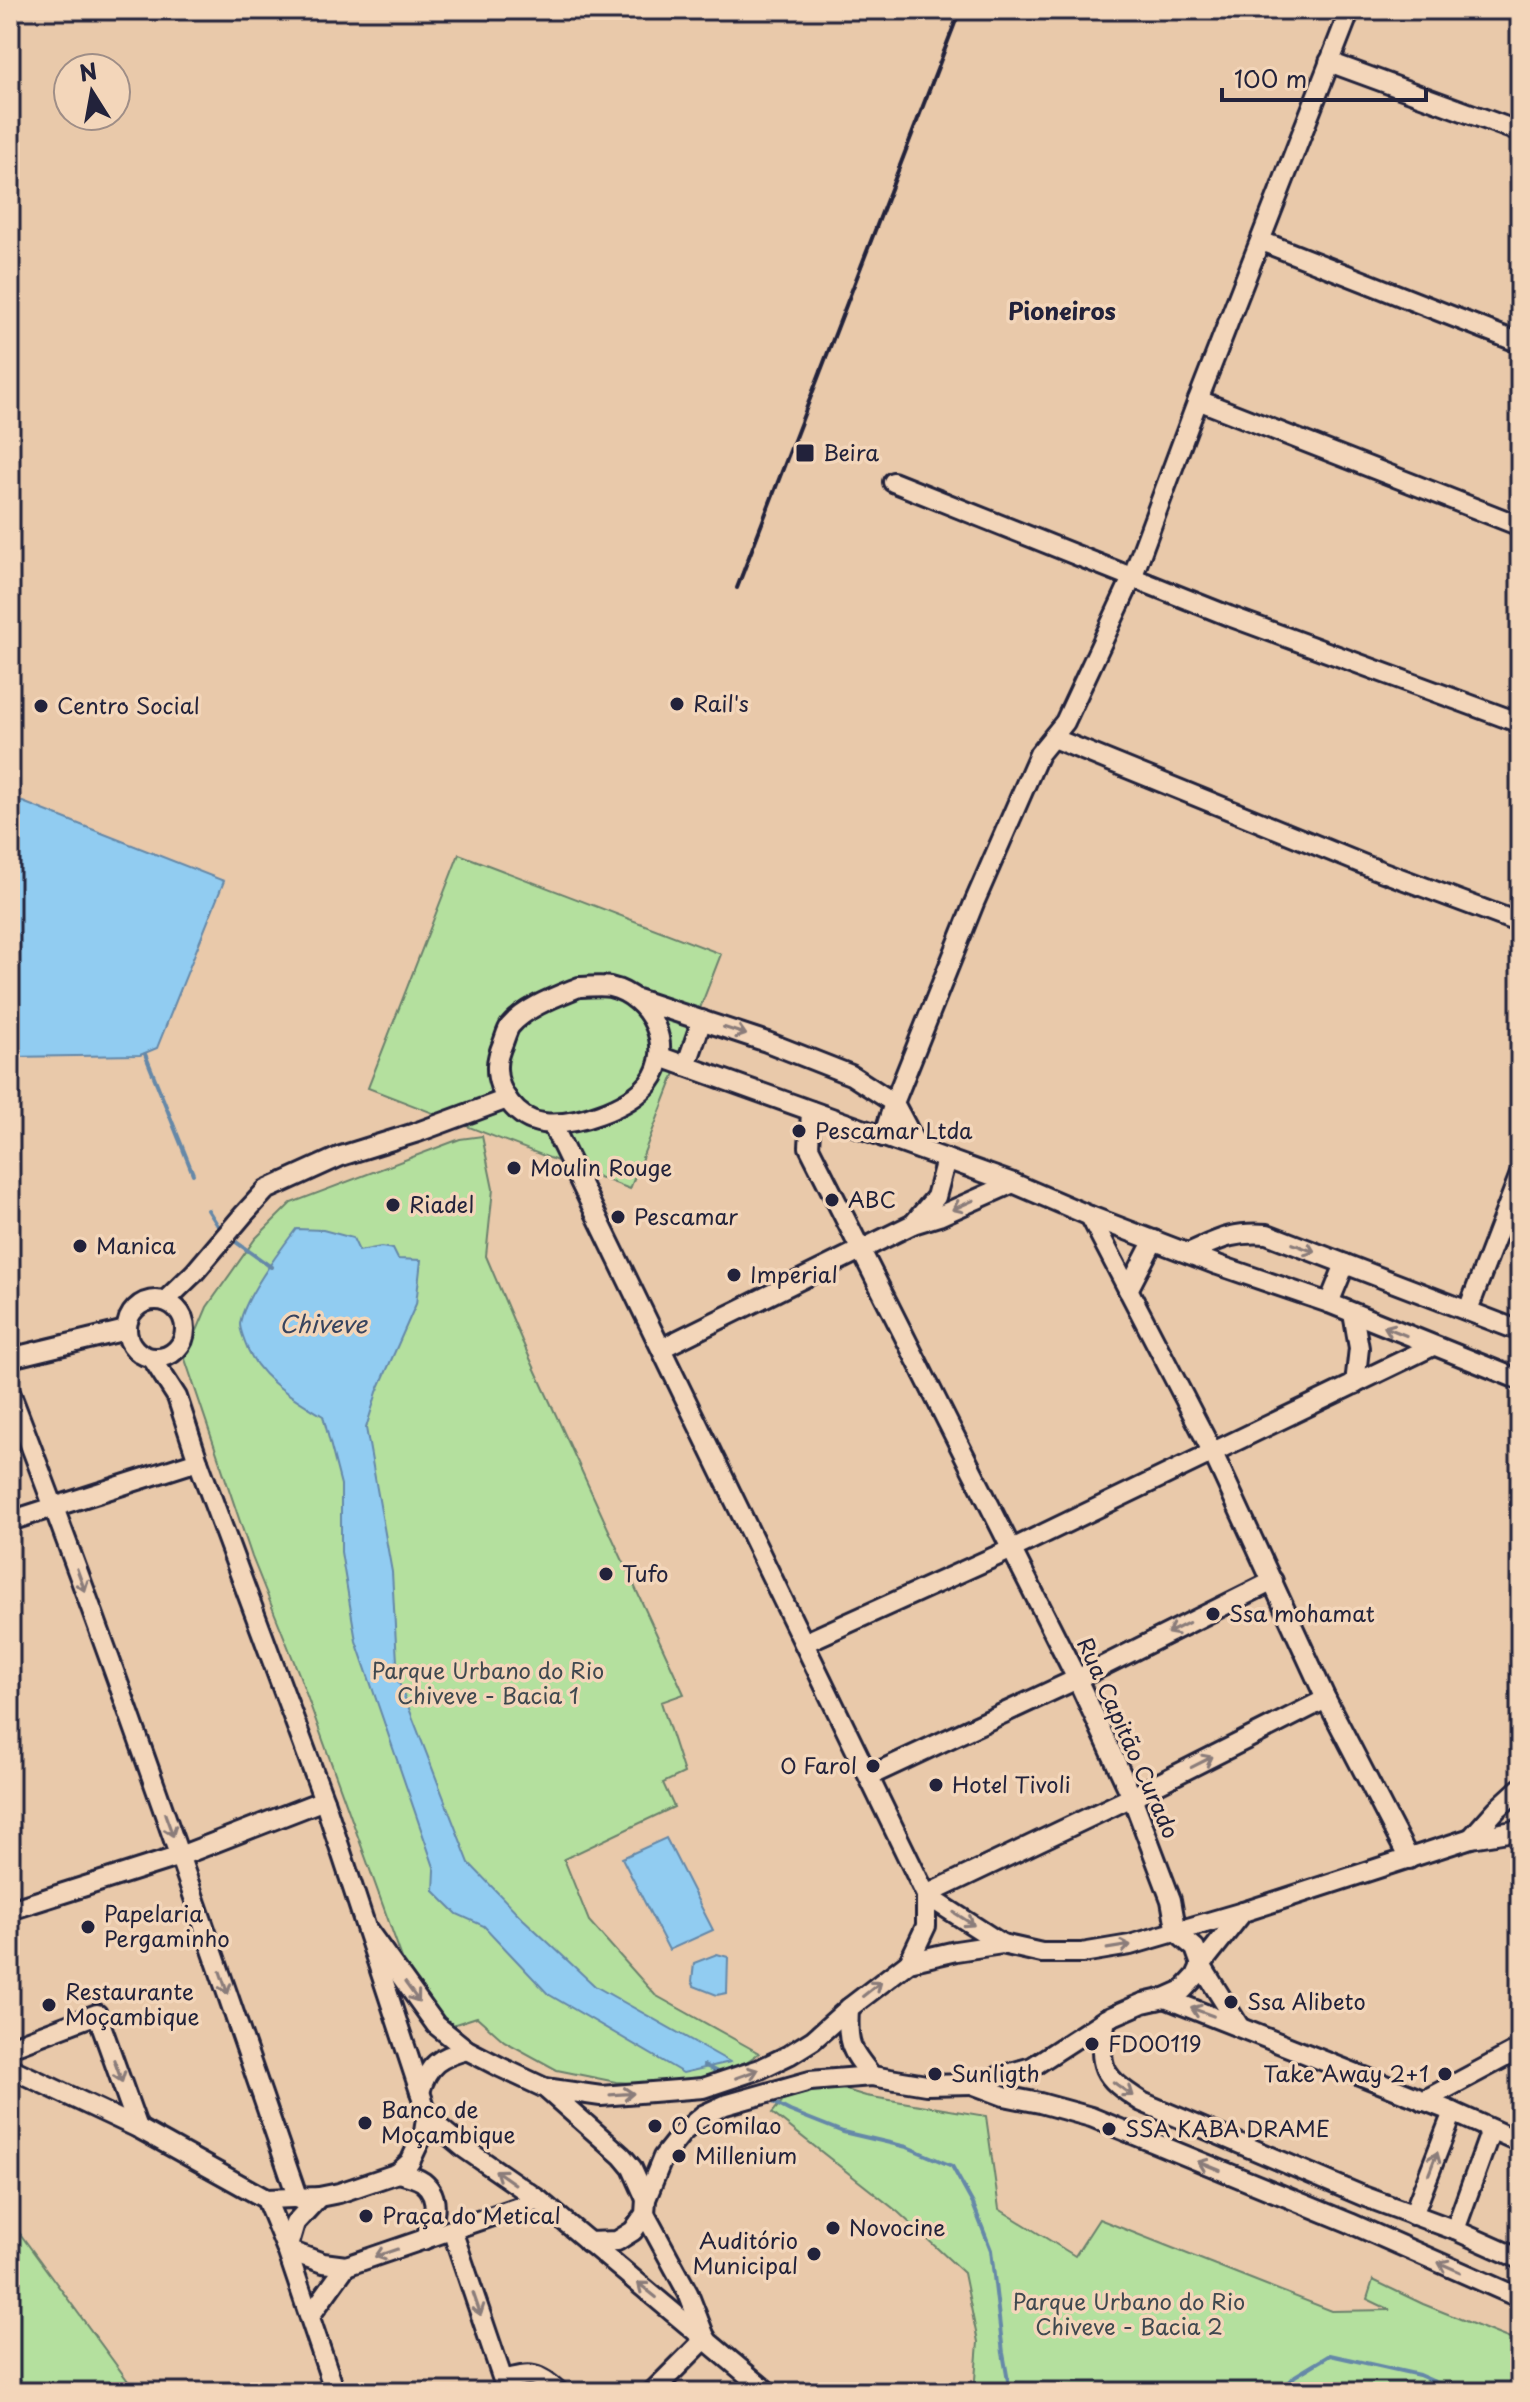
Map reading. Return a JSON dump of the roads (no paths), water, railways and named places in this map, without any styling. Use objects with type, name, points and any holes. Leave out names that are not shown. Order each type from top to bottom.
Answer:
[{"type":"street","points":[[883,1137],[985,876],[1039,754],[1065,722],[1132,578],[1350,10]]},
{"type":"street","points":[[1329,62],[1520,132]]},
{"type":"street","points":[[1261,241],[1520,343]]},
{"type":"street","points":[[1198,400],[1520,526]]},
{"type":"street","points":[[893,482],[1132,578],[1520,723]]},
{"type":"street","points":[[1053,738],[1370,867],[1520,923]]},
{"type":"street","points":[[635,998],[650,1014],[657,1031],[661,1057],[649,1083],[624,1103],[594,1117],[552,1124],[536,1122],[519,1112],[507,1099],[498,1082],[497,1065],[509,1027],[542,1003],[579,987],[610,987],[851,1075],[894,1103],[918,1148]]},
{"type":"street","points":[[686,1066],[702,1020]]},
{"type":"street","points":[[661,1057],[1013,1183],[1090,1216],[1329,1303],[1520,1380]]},
{"type":"street","points":[[165,1301],[194,1273],[266,1190],[341,1156],[507,1099]]},
{"type":"street","name":"Rua Capitão Curado","points":[[811,1111],[809,1147],[1077,1679],[1132,1797],[1171,1900],[1177,1933]]},
{"type":"street","points":[[552,1124],[926,1895],[926,1926],[909,1962]]},
{"type":"street","points":[[913,1224],[936,1197],[946,1159]]},
{"type":"street","points":[[1468,1310],[1520,1174]]},
{"type":"street","points":[[662,1348],[913,1224],[939,1216],[1013,1183]]},
{"type":"street","points":[[1090,1216],[1213,1453],[1326,1699],[1409,1859]]},
{"type":"street","points":[[1188,1253],[1229,1235],[1245,1232],[1267,1234],[1520,1331]]},
{"type":"street","points":[[1128,1290],[1154,1240]]},
{"type":"street","points":[[1329,1303],[1345,1264]]},
{"type":"street","points":[[181,1313],[194,1273]]},
{"type":"street","points":[[152,1300],[165,1301],[181,1313],[185,1334],[174,1352],[152,1358],[139,1353],[129,1343],[127,1320],[139,1304],[152,1300]]},
{"type":"street","points":[[1353,1313],[1359,1348],[1355,1384]]},
{"type":"street","points":[[10,1358],[126,1330]]},
{"type":"street","points":[[804,1643],[1012,1549],[1433,1346]]},
{"type":"street","points":[[174,1352],[177,1397],[198,1461],[324,1800],[427,2113],[464,2148],[539,2200],[768,2392]]},
{"type":"street","points":[[152,1358],[177,1397]]},
{"type":"street","points":[[10,1392],[55,1507],[180,1856],[298,2199]]},
{"type":"street","points":[[10,1521],[198,1461]]},
{"type":"street","points":[[869,1776],[1077,1679],[1273,1581]]},
{"type":"street","points":[[926,1895],[1132,1797],[1326,1699]]},
{"type":"street","points":[[1471,1838],[1520,1788]]},
{"type":"street","points":[[10,1910],[180,1856],[324,1800]]},
{"type":"street","points":[[926,1895],[1002,1944],[1042,1953],[1082,1953],[1177,1933],[1471,1838],[1520,1830]]},
{"type":"street","points":[[588,2242],[617,2241],[633,2231],[663,2157],[682,2133],[703,2115],[725,2105],[810,2081],[872,2076],[926,2085],[972,2084],[1032,2067],[1106,2019],[1183,1990],[1243,1912]]},
{"type":"street","points":[[367,1929],[436,2025],[467,2050],[545,2088],[632,2168],[645,2206],[688,2293],[706,2338]]},
{"type":"street","points":[[1177,1933],[1195,1948],[1201,1965],[1239,2026]]},
{"type":"street","points":[[545,2088],[601,2096],[703,2088],[760,2069],[789,2055],[813,2040],[909,1962],[1002,1944]]},
{"type":"street","points":[[1165,1998],[1453,2112],[1520,2142]]},
{"type":"street","points":[[849,2008],[848,2035],[853,2053],[872,2076]]},
{"type":"street","points":[[10,2047],[97,2014],[138,2128]]},
{"type":"street","points":[[1106,2019],[1101,2054],[1105,2072],[1115,2085],[1142,2102],[1520,2259]]},
{"type":"street","points":[[1423,2101],[1520,2049]]},
{"type":"street","points":[[420,2092],[425,2074],[445,2056],[467,2050]]},
{"type":"street","points":[[10,2068],[138,2128],[266,2199],[319,2197],[398,2173],[410,2162],[415,2152],[424,2132],[427,2113]]},
{"type":"street","points":[[972,2084],[1004,2096],[1091,2117],[1350,2223],[1520,2298]]},
{"type":"street","points":[[1413,2215],[1453,2112]]},
{"type":"street","points":[[1455,2230],[1491,2130]]},
{"type":"street","points":[[398,2173],[423,2182],[435,2202],[430,2231],[423,2240]]},
{"type":"street","points":[[1350,2223],[1363,2196]]},
{"type":"street","points":[[287,2250],[295,2223],[319,2197]]},
{"type":"street","points":[[266,2199],[287,2250],[335,2392]]},
{"type":"street","points":[[287,2250],[323,2263],[346,2266],[539,2200]]},
{"type":"street","points":[[452,2230],[506,2386],[524,2374],[535,2374],[559,2392]]},
{"type":"street","points":[[310,2316],[346,2266]]},
{"type":"street","points":[[652,2392],[706,2338]]},
{"type":"water","points":[[10,797],[224,881],[157,1048],[140,1055],[10,1057]]},
{"type":"water","name":"Chiveve","points":[[296,1229],[323,1230],[353,1238],[359,1251],[381,1247],[393,1249],[398,1259],[421,1260],[416,1304],[377,1392],[366,1428],[392,1572],[398,1680],[469,1863],[595,1986],[730,2062],[683,2073],[548,1994],[484,1926],[457,1914],[434,1891],[435,1870],[356,1641],[341,1552],[341,1485],[323,1416],[288,1394],[267,1376],[251,1355],[240,1328],[255,1288]]},
{"type":"water","points":[[666,1838],[713,1930],[669,1950],[622,1858]]},
{"type":"water","points":[[717,1954],[728,1957],[727,1993],[717,1995],[694,1986],[692,1981],[694,1963]]},
{"type":"waterway","points":[[145,1054],[193,1174]]},
{"type":"waterway","points":[[208,1210],[222,1232]]},
{"type":"waterway","points":[[229,1237],[271,1267]]},
{"type":"waterway","points":[[704,2065],[721,2074]]},
{"type":"waterway","points":[[767,2099],[843,2132],[907,2147],[952,2166],[973,2204],[991,2250],[1010,2392]]},
{"type":"waterway","points":[[1280,2392],[1295,2376],[1330,2355],[1419,2375],[1458,2392]]},
{"type":"railway","points":[[737,588],[960,10]]},
{"type":"place","name":"Beira","points":[[805,453]]},
{"type":"place","name":"Rail's","points":[[677,704]]},
{"type":"place","name":"Centro Social","points":[[41,706]]},
{"type":"place","name":"Pescamar Ltda","points":[[799,1131]]},
{"type":"place","name":"Moulin Rouge","points":[[514,1168]]},
{"type":"place","name":"ABC","points":[[832,1200]]},
{"type":"place","name":"Riadel","points":[[393,1205]]},
{"type":"place","name":"Pescamar","points":[[618,1217]]},
{"type":"place","name":"Manica","points":[[80,1246]]},
{"type":"place","name":"Imperial","points":[[734,1275]]},
{"type":"place","name":"Tufo","points":[[606,1574]]},
{"type":"place","name":"Ssa mohamat","points":[[1213,1614]]},
{"type":"place","name":"O Farol","points":[[873,1766]]},
{"type":"place","name":"Hotel Tivoli","points":[[936,1785]]},
{"type":"place","name":"Papelaria Pergaminho","points":[[88,1927]]},
{"type":"place","name":"Ssa Alibeto","points":[[1231,2002]]},
{"type":"place","name":"Restaurante Moçambique","points":[[49,2005]]},
{"type":"place","name":"FD00119","points":[[1092,2044]]},
{"type":"place","name":"Sunligth","points":[[935,2074]]},
{"type":"place","name":"Take Away 2+1","points":[[1445,2074]]},
{"type":"place","name":"Banco de Moçambique","points":[[365,2123]]},
{"type":"place","name":"O Comilao","points":[[655,2126]]},
{"type":"place","name":"SSA KABA DRAME","points":[[1109,2129]]},
{"type":"place","name":"Millenium","points":[[679,2156]]},
{"type":"place","name":"Praça do Metical","points":[[366,2216]]},
{"type":"place","name":"Novocine","points":[[833,2228]]},
{"type":"place","name":"Auditório Municipal","points":[[814,2254]]},
{"type":"district","name":"Pioneiros","points":[[1062,312]]},
{"type":"park label","name":"Parque Urbano do Rio Chiveve - Bacia 1","points":[[488,1684]]},
{"type":"park label","name":"Parque Urbano do Rio Chiveve - Bacia 2","points":[[1129,2314]]}]
